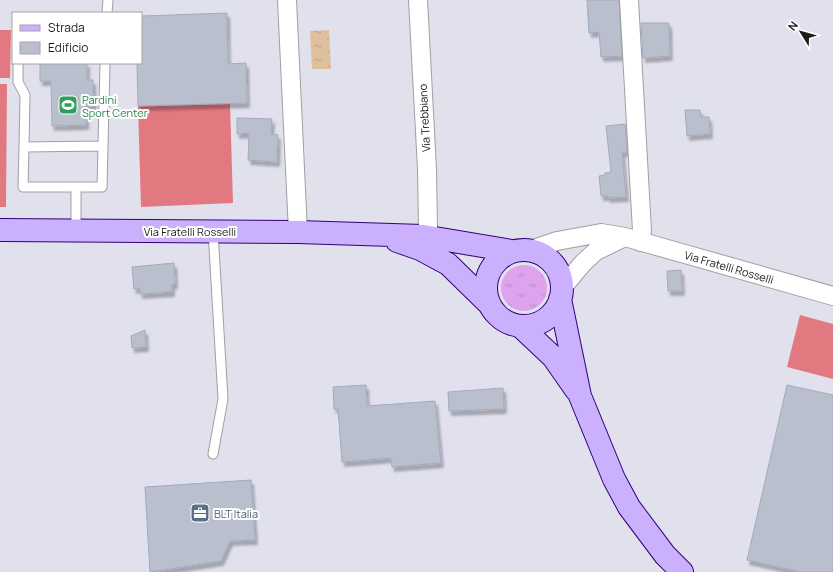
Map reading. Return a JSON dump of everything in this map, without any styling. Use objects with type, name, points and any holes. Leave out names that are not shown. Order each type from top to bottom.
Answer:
[{"type":"street","points":[[287,0],[298,232]]},
{"type":"street","name":"Via Trebbiano","points":[[418,0],[427,169],[428,229],[423,236]]},
{"type":"street","points":[[629,0],[642,231],[633,239],[596,251],[583,263],[561,294],[555,310],[545,320],[533,325],[520,326],[507,323],[496,315],[489,304],[486,292],[486,279],[492,267],[500,258],[522,251],[541,254],[553,264],[561,278],[561,294],[580,396],[614,479],[629,507],[665,556],[682,572]]},
{"type":"street","name":"Via Fratelli Rosselli","points":[[0,230],[298,232],[423,236],[522,251],[557,241],[601,233],[633,239],[833,296]]},
{"type":"street","name":"Via Fratelli Rosselli","points":[[381,235],[420,249],[448,264],[489,304]]},
{"type":"street","points":[[520,326],[553,358],[580,396]]},
{"type":"lane","points":[[107,12],[108,0]]},
{"type":"lane","points":[[18,64],[18,82],[25,95],[23,187],[102,187],[105,64]]},
{"type":"lane","points":[[24,147],[103,146]]},
{"type":"lane","points":[[76,187],[76,231]]},
{"type":"lane","points":[[213,231],[223,399],[213,454]]},
{"type":"green space","points":[[529,265],[541,271],[546,279],[546,297],[541,305],[533,310],[519,311],[507,305],[502,297],[501,283],[507,271],[515,266]]},
{"type":"shaded area","points":[[0,30],[11,30],[10,78],[0,78]]},
{"type":"shaded area","points":[[0,84],[7,84],[6,207],[0,207]]},
{"type":"shaded area","points":[[230,103],[233,203],[141,207],[138,106]]},
{"type":"shaded area","points":[[800,315],[833,324],[833,379],[787,367]]},
{"type":"water","points":[[329,30],[331,69],[312,69],[310,31]]},
{"type":"building","points":[[587,0],[619,0],[622,56],[601,57],[599,32],[589,33]]},
{"type":"building","points":[[227,13],[228,64],[246,63],[247,103],[138,106],[137,64],[142,64],[142,16]]},
{"type":"building","points":[[641,23],[669,23],[670,56],[643,58]]},
{"type":"building","points":[[40,64],[87,64],[87,80],[93,80],[94,106],[86,106],[86,125],[52,126],[51,81],[40,81]]},
{"type":"building","points":[[685,110],[700,110],[701,117],[709,117],[710,134],[687,136]]},
{"type":"building","points":[[237,118],[272,119],[271,134],[278,135],[277,162],[248,160],[249,133],[237,134]]},
{"type":"building","points":[[625,124],[627,152],[622,152],[626,197],[608,198],[608,196],[601,196],[599,176],[611,172],[606,126]]},
{"type":"building","points":[[174,263],[175,284],[172,284],[172,292],[140,294],[140,288],[134,289],[132,267]]},
{"type":"building","points":[[681,270],[682,291],[668,291],[667,271]]},
{"type":"building","points":[[145,330],[146,347],[132,348],[131,336]]},
{"type":"building","points":[[366,385],[367,406],[435,401],[441,463],[392,467],[391,458],[342,462],[338,409],[334,409],[333,387]]},
{"type":"building","points":[[787,385],[833,395],[833,572],[801,572],[747,560]]},
{"type":"building","points":[[503,388],[504,409],[449,411],[448,392]]},
{"type":"building","name":"BLT Italia","points":[[251,480],[255,540],[230,541],[221,561],[150,572],[145,487]]},
{"type":"place","name":"Pardini Sport Center","points":[[68,105]]},
{"type":"place","name":"BLT Italia","points":[[200,513]]}]
